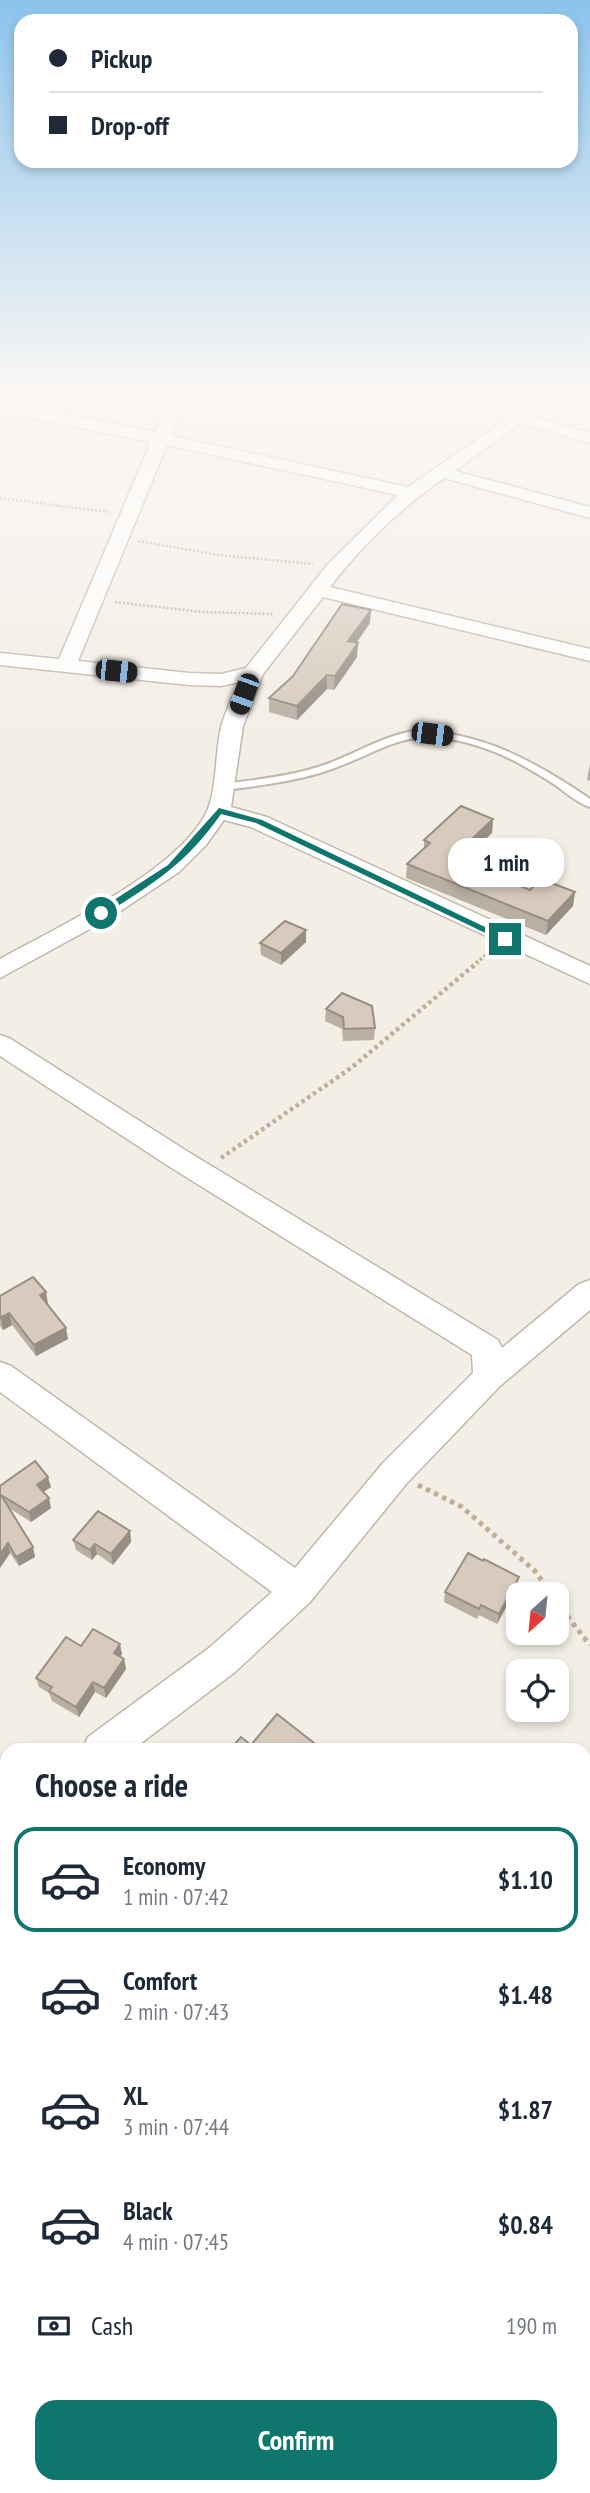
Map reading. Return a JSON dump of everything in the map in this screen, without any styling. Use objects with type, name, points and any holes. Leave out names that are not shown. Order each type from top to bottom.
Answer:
[{"type":"street","points":[[66,666],[134,507]]},
{"type":"street","points":[[0,970],[101,913],[171,867],[198,840],[219,811],[225,787],[232,726],[253,673],[335,568],[368,532],[396,507]]},
{"type":"street","points":[[569,507],[590,513]]},
{"type":"street","points":[[319,590],[590,655]]},
{"type":"street","points":[[0,659],[221,680],[253,673]]},
{"type":"street","points":[[221,680],[244,694]]},
{"type":"street","points":[[219,811],[259,822],[505,939],[590,976]]},
{"type":"street","points":[[0,1044],[200,1173],[487,1349],[489,1377]]},
{"type":"street","points":[[109,1743],[222,1660],[298,1591],[395,1473],[489,1377],[590,1292]]},
{"type":"street","points":[[0,1375],[298,1591]]},
{"type":"lane","points":[[225,787],[293,777],[329,767],[397,737],[432,734],[462,738],[491,747],[557,782],[590,804]]},
{"type":"path","points":[[71,507],[99,510],[130,518]]},
{"type":"path","points":[[121,538],[219,555],[335,568]]},
{"type":"path","points":[[95,599],[202,612],[299,615]]},
{"type":"path","points":[[200,1173],[351,1068],[505,939]]},
{"type":"path","points":[[395,1473],[462,1507],[535,1571],[543,1582]]},
{"type":"path","points":[[569,1618],[590,1645]]},
{"type":"building","points":[[342,604],[371,610],[348,641],[358,643],[335,676],[327,675],[297,706],[269,698],[293,676]]},
{"type":"building","points":[[461,806],[493,819],[452,858],[530,890],[541,879],[575,892],[548,921],[407,864],[430,843],[424,840]]},
{"type":"building","points":[[285,921],[306,930],[281,953],[260,943]]},
{"type":"building","points":[[342,993],[372,1006],[375,1028],[344,1029],[343,1017],[326,1009]]},
{"type":"building","points":[[33,1277],[46,1292],[40,1295],[66,1328],[34,1345],[9,1313],[0,1318],[0,1296]]},
{"type":"building","points":[[35,1461],[48,1477],[37,1485],[49,1498],[29,1512],[1,1495],[33,1547],[16,1557],[8,1543],[0,1554],[0,1486]]},
{"type":"building","points":[[98,1511],[130,1531],[111,1554],[95,1544],[90,1550],[73,1540]]},
{"type":"building","points":[[468,1553],[519,1577],[516,1582],[506,1582],[506,1601],[499,1614],[481,1605],[479,1609],[445,1592]]},
{"type":"building","points":[[93,1629],[120,1644],[114,1653],[124,1659],[104,1688],[93,1682],[76,1707],[49,1691],[52,1687],[36,1678],[66,1637],[81,1646]]},
{"type":"building","points":[[277,1714],[314,1743],[253,1743]]},
{"type":"building","points":[[241,1737],[248,1743],[235,1743]]},
{"type":"route","points":[[101,913],[171,867],[198,840],[219,811],[259,822],[375,874],[505,939]]}]
